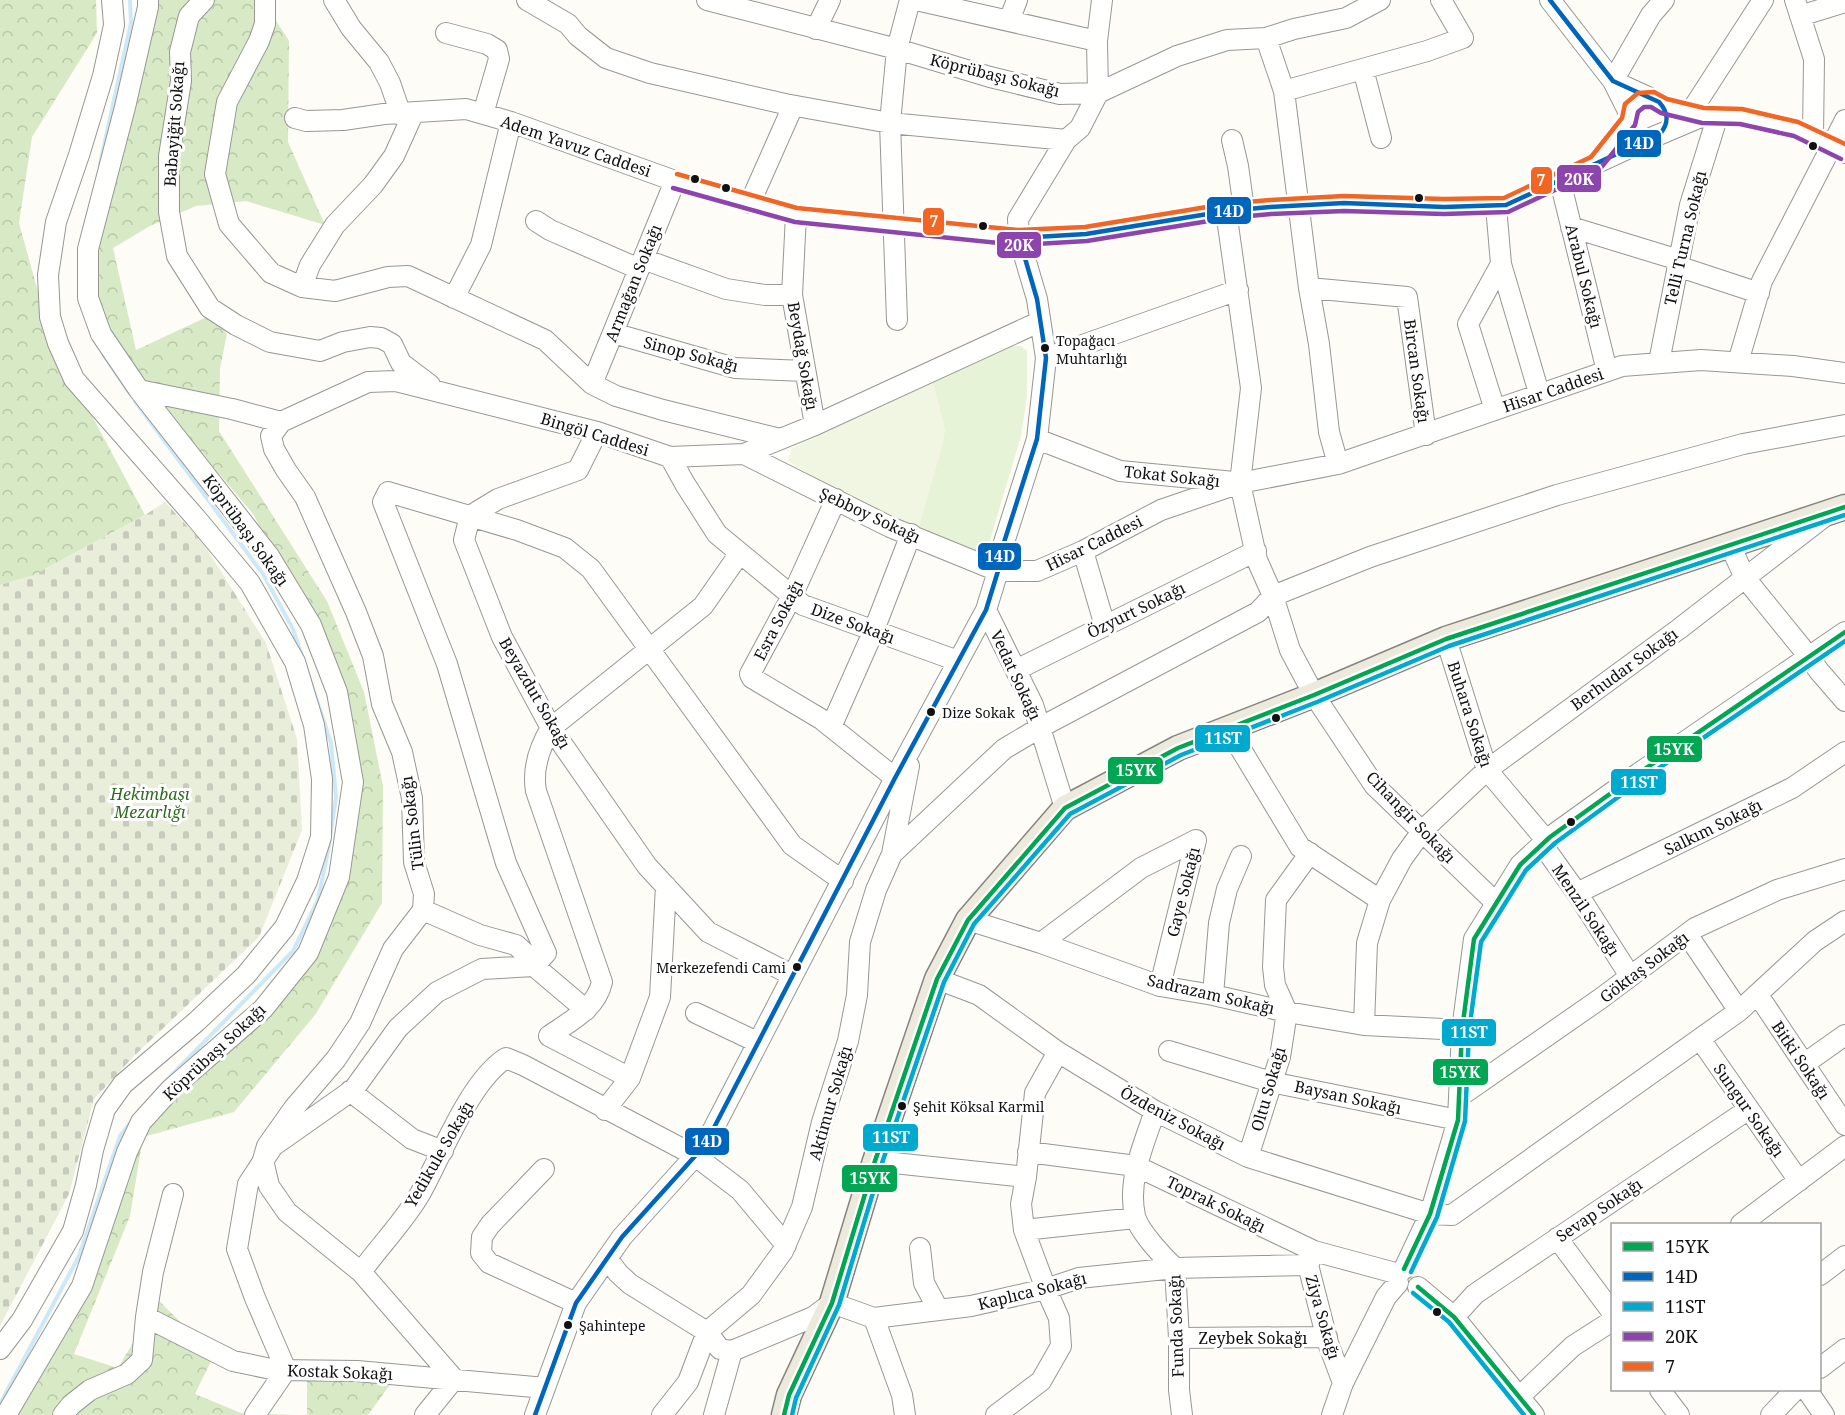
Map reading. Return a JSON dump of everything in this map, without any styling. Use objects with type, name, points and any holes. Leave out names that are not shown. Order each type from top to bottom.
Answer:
[{"type":"main road","points":[[784,1415],[789,1395],[832,1303],[875,1161],[937,979],[968,920],[1065,808],[1178,748],[1314,695],[1446,639],[1837,510]]},
{"type":"street","name":"Köprübaşı Sokağı","points":[[0,1349],[22,1320],[73,1231],[105,1109],[123,1084],[196,1022],[246,975],[285,927],[307,881],[321,837],[322,779],[319,757],[314,725],[295,663],[250,583],[74,379],[58,344],[50,317],[48,275],[56,222],[80,155],[103,76],[114,25],[112,0]]},
{"type":"street","name":"Köprübaşı Sokağı","points":[[6,1415],[82,1286],[127,1152],[141,1122],[171,1089],[263,1009],[308,953],[339,877],[353,782],[338,692],[311,625],[269,556],[139,390],[101,334],[88,298],[88,249],[125,107],[148,0]]},
{"type":"street","name":"Babayiğit Sokağı","points":[[204,0],[189,16],[180,52],[181,81],[169,156],[169,212],[177,256],[210,308],[236,325],[270,342],[320,351],[344,342],[370,337],[381,338],[392,344],[402,363],[437,390]]},
{"type":"street","points":[[265,0],[265,24],[259,41],[227,102],[215,174],[229,224],[271,273],[302,287],[335,291],[388,277],[408,276],[545,340],[591,384],[616,396],[780,439]]},
{"type":"street","points":[[302,287],[310,265],[335,225],[373,185],[394,156],[407,114],[379,62],[351,27],[334,0]]},
{"type":"street","points":[[527,0],[568,24],[578,36],[606,58],[650,73],[793,106],[890,123],[1066,140]]},
{"type":"street","name":"Köprübaşı Sokağı","points":[[707,0],[1060,94],[1098,93],[1177,56],[1227,40],[1266,38],[1294,29],[1346,18],[1380,0]]},
{"type":"street","points":[[816,29],[830,0]]},
{"type":"street","points":[[897,320],[890,123],[897,49],[910,0]]},
{"type":"street","points":[[916,0],[1097,41]]},
{"type":"street","points":[[1009,21],[1017,0]]},
{"type":"street","points":[[536,1415],[576,1304],[622,1238],[705,1145],[895,778],[986,610],[998,571],[999,558],[1037,439],[1046,358],[1037,299],[1019,238],[1018,219],[1066,140],[1080,128],[1098,93],[1097,41],[1102,0]]},
{"type":"street","points":[[1284,91],[1427,51],[1462,38],[1441,0]]},
{"type":"street","points":[[1550,0],[1613,81],[1634,132],[1639,136],[1655,136],[1667,124],[1667,112],[1658,103],[1641,100],[1631,108],[1629,117]]},
{"type":"street","points":[[1613,81],[1651,15],[1664,0]]},
{"type":"street","name":"Telli Turna Sokağı","points":[[1659,362],[1690,205],[1704,115],[1763,0]]},
{"type":"street","points":[[1813,136],[1814,59],[1798,8],[1845,2]]},
{"type":"street","points":[[446,33],[487,44],[497,50],[499,59],[483,114]]},
{"type":"street","points":[[1266,38],[1284,91],[1329,432],[1338,464]]},
{"type":"street","points":[[1363,69],[1381,138]]},
{"type":"street","name":"Adem Yavuz Caddesi","points":[[1613,81],[1658,103],[1704,115],[1741,116],[1796,129],[1838,149]]},
{"type":"street","points":[[750,203],[793,106]]},
{"type":"street","name":"Adem Yavuz Caddesi","points":[[294,118],[306,121],[343,120],[384,114],[466,109],[512,122],[675,181],[796,215],[1019,238],[1086,234],[1235,210],[1344,203],[1444,207],[1506,205],[1704,115]]},
{"type":"street","name":"Adem Yavuz Caddesi","points":[[1596,163],[1629,117]]},
{"type":"street","points":[[1738,362],[1762,281],[1838,149],[1845,120]]},
{"type":"street","points":[[454,298],[480,244],[512,122]]},
{"type":"street","name":"Cihangir Sokağı","points":[[1232,140],[1238,166],[1235,210],[1238,290],[1251,388],[1240,483],[1257,560],[1273,596],[1290,650],[1314,695],[1374,784],[1496,903]]},
{"type":"street","name":"Armağan Sokağı","points":[[591,384],[675,181]]},
{"type":"street","name":"Arabul Sokağı","points":[[1560,181],[1607,371]]},
{"type":"street","points":[[1496,206],[1501,264],[1539,393]]},
{"type":"street","name":"Beydağ Sokağı","points":[[796,215],[792,295],[815,425]]},
{"type":"street","points":[[537,222],[550,230],[641,264],[726,289],[765,295],[792,295]]},
{"type":"street","points":[[1571,227],[1759,293]]},
{"type":"street","points":[[1495,410],[1468,324],[1501,264]]},
{"type":"street","name":"Bircan Sokağı","points":[[1309,288],[1407,297],[1426,435]]},
{"type":"street","points":[[1046,358],[1238,290]]},
{"type":"street","name":"Bingöl Caddesi","points":[[281,422],[368,382],[396,381],[597,432],[670,457],[744,454],[815,425],[1039,322]]},
{"type":"street","name":"Sinop Sokağı","points":[[613,333],[735,368],[806,371]]},
{"type":"street","name":"Hisar Caddesi","points":[[998,571],[1037,570],[1083,551],[1161,510],[1240,483],[1338,464],[1622,366],[1701,360],[1793,366],[1845,373]]},
{"type":"street","points":[[139,390],[232,409],[281,422]]},
{"type":"street","name":"Tülin Sokağı","points":[[281,422],[271,436],[274,449],[305,497],[333,558],[373,656],[382,704],[402,752],[412,798],[414,862],[424,894],[423,910]]},
{"type":"street","points":[[892,854],[1004,749],[1258,612],[1273,596],[1370,557],[1557,495],[1743,444],[1845,425]]},
{"type":"street","points":[[470,516],[498,499],[578,470],[597,432]]},
{"type":"street","name":"Tokat Sokağı","points":[[1037,439],[1120,471],[1240,483]]},
{"type":"street","name":"Şebboy Sokağı","points":[[744,454],[890,527],[998,571]]},
{"type":"street","name":"Dize Sokağı","points":[[670,457],[717,534],[803,605],[958,661]]},
{"type":"street","points":[[255,1415],[286,1370],[237,1249],[248,1184],[263,1160],[273,1146],[354,1089],[398,1028],[437,992],[482,969],[534,966],[546,953],[506,863],[447,664],[382,502],[388,492],[517,530],[565,548],[591,569],[792,845],[843,881]]},
{"type":"street","name":"Esra Sokağı","points":[[836,500],[792,596],[750,674],[752,678],[831,727],[895,778]]},
{"type":"street","name":"Berhudar Sokağı","points":[[1364,1025],[1367,943],[1380,900],[1402,859],[1423,830],[1487,770],[1837,510]]},
{"type":"street","name":"Beyazdut Sokağı","points":[[470,516],[464,540],[502,638],[551,728],[647,866],[708,932],[792,975]]},
{"type":"street","points":[[831,727],[874,630],[911,534]]},
{"type":"street","points":[[1730,545],[1745,578],[1845,700]]},
{"type":"street","points":[[1083,551],[1105,626]]},
{"type":"street","name":"Özyurt Sokağı","points":[[1016,670],[1256,551]]},
{"type":"street","points":[[630,1078],[549,1036],[586,1010],[599,994],[602,982],[536,791],[533,776],[541,744],[551,728],[703,606],[740,553]]},
{"type":"street","name":"Vedat Sokağı","points":[[986,610],[1041,727],[1065,808]]},
{"type":"street","points":[[1332,1415],[1343,1383],[1430,1214],[1458,1120],[1462,1030],[1474,939],[1520,865],[1544,842],[1639,773],[1845,632]]},
{"type":"street","name":"Buhara Sokağı","points":[[1446,639],[1487,770],[1544,842]]},
{"type":"street","points":[[1228,728],[1300,847],[1380,900]]},
{"type":"street","name":"Aktimur Sokağı","points":[[662,1415],[688,1382],[707,1332],[751,1296],[786,1245],[802,1207],[822,1122],[848,1041],[857,995],[860,942],[876,890],[892,854],[912,750]]},
{"type":"street","name":"Salkım Sokağı","points":[[1577,894],[1792,788],[1845,752]]},
{"type":"street","name":"Gaye Sokağı","points":[[1041,943],[1141,868],[1196,840],[1160,986]]},
{"type":"street","name":"Menzil Sokağı","points":[[1544,842],[1630,976]]},
{"type":"street","points":[[1287,1011],[1275,985],[1273,968],[1276,900],[1310,853]]},
{"type":"street","points":[[1213,994],[1219,923],[1227,890],[1242,856]]},
{"type":"street","name":"Göktaş Sokağı","points":[[1459,1097],[1695,928],[1777,890],[1845,869]]},
{"type":"street","points":[[605,1110],[630,1078],[660,997],[666,886]]},
{"type":"street","points":[[425,1415],[454,1379],[361,1272],[287,1212],[269,1186],[263,1160],[267,1146],[294,1108],[336,1059],[360,1023],[393,949],[423,910],[480,935],[516,945],[527,955],[534,966],[586,1010]]},
{"type":"street","name":"Sadrazam Sokağı","points":[[968,920],[1041,943],[1160,986],[1213,994],[1364,1025],[1462,1030]]},
{"type":"street","points":[[1430,1214],[1452,1215],[1739,1011],[1815,941],[1845,921]]},
{"type":"street","points":[[1687,934],[1739,1011]]},
{"type":"street","name":"Özdeniz Sokağı","points":[[937,979],[979,995],[1058,1052],[1155,1111],[1248,1157],[1430,1214]]},
{"type":"street","name":"Bitki Sokağı","points":[[1758,995],[1845,1125]]},
{"type":"street","name":"Oltu Sokağı","points":[[1248,1157],[1280,1058],[1287,1011]]},
{"type":"street","points":[[696,1013],[758,1042]]},
{"type":"street","points":[[1804,1064],[1845,1035]]},
{"type":"street","name":"Sungur Sokağı","points":[[1700,1039],[1799,1181]]},
{"type":"street","name":"Baysan Sokağı","points":[[1169,1051],[1271,1082],[1458,1120]]},
{"type":"street","points":[[996,1415],[1041,1381],[1061,1346],[1059,1318],[1024,1230],[1021,1204],[1035,1093],[1058,1052]]},
{"type":"street","name":"Yedikule Sokağı","points":[[361,1272],[418,1196],[475,1093],[493,1066],[506,1058],[694,1155],[740,1190],[786,1245]]},
{"type":"street","points":[[351,1091],[412,1139],[443,1151]]},
{"type":"street","name":"Sevap Sokağı","points":[[1454,1317],[1475,1294],[1749,1109]]},
{"type":"street","points":[[1024,1230],[1135,1218],[1136,1166],[1155,1111]]},
{"type":"street","name":"Toprak Sokağı","points":[[1029,1152],[1136,1166],[1311,1258],[1400,1275],[1407,1291],[1418,1287],[1454,1317]]},
{"type":"street","points":[[1742,1223],[1799,1181],[1842,1156]]},
{"type":"street","points":[[875,1161],[1026,1177]]},
{"type":"street","points":[[544,1168],[490,1225],[482,1237],[481,1253],[489,1263],[576,1304]]},
{"type":"street","points":[[63,1415],[70,1405],[90,1390],[127,1374],[142,1360],[153,1272],[173,1194]]},
{"type":"street","name":"Funda Sokağı","points":[[1135,1218],[1150,1242],[1175,1268],[1179,1390],[1182,1415]]},
{"type":"street","points":[[1557,1238],[1611,1311]]},
{"type":"street","points":[[920,1248],[924,1283],[938,1309]]},
{"type":"street","points":[[1821,1274],[1845,1256]]},
{"type":"street","points":[[607,1258],[630,1284],[707,1332],[720,1349],[732,1351],[813,1317],[832,1303]]},
{"type":"street","name":"Kaplıca Sokağı","points":[[832,1303],[874,1318],[971,1306],[1046,1289],[1079,1278],[1311,1258]]},
{"type":"street","name":"Ziya Sokağı","points":[[1311,1258],[1327,1338],[1343,1383]]},
{"type":"street","name":"Kostak Sokağı","points":[[146,1317],[233,1361],[276,1370],[357,1371],[545,1388]]},
{"type":"street","points":[[1454,1317],[1534,1415]]},
{"type":"street","points":[[874,1318],[902,1395],[904,1415]]},
{"type":"street","points":[[1519,1397],[1573,1346],[1611,1322]]},
{"type":"street","name":"Zeybek Sokağı","points":[[1179,1338],[1327,1338]]},
{"type":"street","points":[[1821,1367],[1845,1349]]},
{"type":"street","points":[[714,1415],[732,1351]]},
{"type":"street","points":[[1771,1415],[1793,1391]]},
{"type":"street","points":[[1808,1391],[1824,1415]]},
{"type":"green space","points":[[0,0],[96,0],[97,33],[32,137],[19,223],[51,339],[145,515],[32,576],[0,585]]},
{"type":"green space","points":[[139,0],[263,0],[289,41],[288,142],[325,225],[246,201],[196,206],[150,226],[113,248],[136,350],[211,315],[227,334],[220,368],[219,431],[327,601],[364,692],[383,786],[382,903],[315,1015],[234,1112],[143,1137],[130,1216],[74,1354],[118,1368],[158,1300],[214,1355],[195,1394],[241,1413],[297,1415],[11,1415],[111,1231],[135,1116],[183,1062],[291,979],[350,825],[354,733],[254,515],[109,343],[89,272]]},
{"type":"green space","points":[[1012,346],[1021,346],[1027,351],[1027,397],[1021,436],[988,547],[982,556],[917,533],[945,430],[933,383]]},
{"type":"green space","points":[[933,383],[945,430],[917,533],[825,484],[788,461],[792,448]]},
{"type":"green space","name":"Hekimbaşı Mezarlığı","points":[[165,502],[203,543],[266,643],[297,739],[302,830],[259,937],[135,1055],[94,1099],[69,1194],[0,1326],[0,585],[32,576]]},
{"type":"green space","points":[[307,1361],[397,1375],[368,1415],[307,1415]]},
{"type":"waterway","points":[[100,164],[131,23],[130,0]]},
{"type":"waterway","points":[[103,354],[129,392]]},
{"type":"waterway","points":[[135,401],[263,574],[293,629],[331,743],[336,797],[318,900],[293,951],[165,1082]]},
{"type":"waterway","points":[[145,1104],[160,1087]]},
{"type":"waterway","points":[[0,1404],[79,1256],[120,1136],[131,1122]]},
{"type":"transit line","name":"14D","points":[[1019,238],[1086,234],[1226,211],[1270,207],[1344,203],[1444,207],[1506,205],[1660,134],[1667,118],[1659,102],[1613,81],[1550,0]]},
{"type":"transit line","name":"7","points":[[677,174],[797,208],[1019,230],[1085,227],[1225,204],[1270,200],[1344,196],[1504,198],[1591,157],[1622,118],[1625,104],[1638,93],[1654,92],[1667,99],[1704,108],[1742,109],[1798,122],[1845,144]]},
{"type":"transit line","name":"20K","points":[[673,188],[795,222],[1019,245],[1087,241],[1227,218],[1271,214],[1344,211],[1444,214],[1508,212],[1600,169],[1635,125],[1638,112],[1644,107],[1651,107],[1661,113],[1702,123],[1740,124],[1794,136],[1841,159]]},
{"type":"transit line","name":"14D","points":[[535,1415],[576,1303],[622,1237],[705,1145],[895,778],[986,610],[998,571],[999,558],[1037,439],[1046,358],[1037,299],[1019,238]]},
{"type":"transit line","name":"15YK","points":[[784,1415],[789,1395],[832,1303],[875,1161],[937,979],[968,920],[1065,808],[1178,748],[1314,695],[1446,639],[1845,507]]},
{"type":"transit line","name":"11ST","points":[[792,1415],[796,1398],[839,1305],[882,1163],[944,982],[974,924],[1070,814],[1181,755],[1317,702],[1449,646],[1845,515]]},
{"type":"transit line","name":"15YK","points":[[1404,1269],[1430,1214],[1458,1120],[1462,1030],[1474,939],[1520,865],[1550,837],[1639,773],[1845,632]]},
{"type":"transit line","name":"11ST","points":[[1411,1272],[1437,1217],[1465,1121],[1469,1031],[1481,942],[1526,870],[1555,843],[1643,779],[1845,641]]},
{"type":"transit line","name":"15YK","points":[[1418,1287],[1454,1317],[1534,1415]]},
{"type":"transit line","name":"11ST","points":[[1413,1293],[1449,1322],[1524,1415]]},
{"type":"place","name":"Topağacı Muhtarlığı","points":[[1045,348]]},
{"type":"place","name":"Dize Sokak","points":[[931,712]]},
{"type":"place","name":"Merkezefendi Cami","points":[[797,967]]},
{"type":"place","name":"Şehit Köksal Karmil","points":[[902,1106]]},
{"type":"place","name":"Şahintepe","points":[[568,1325]]}]
